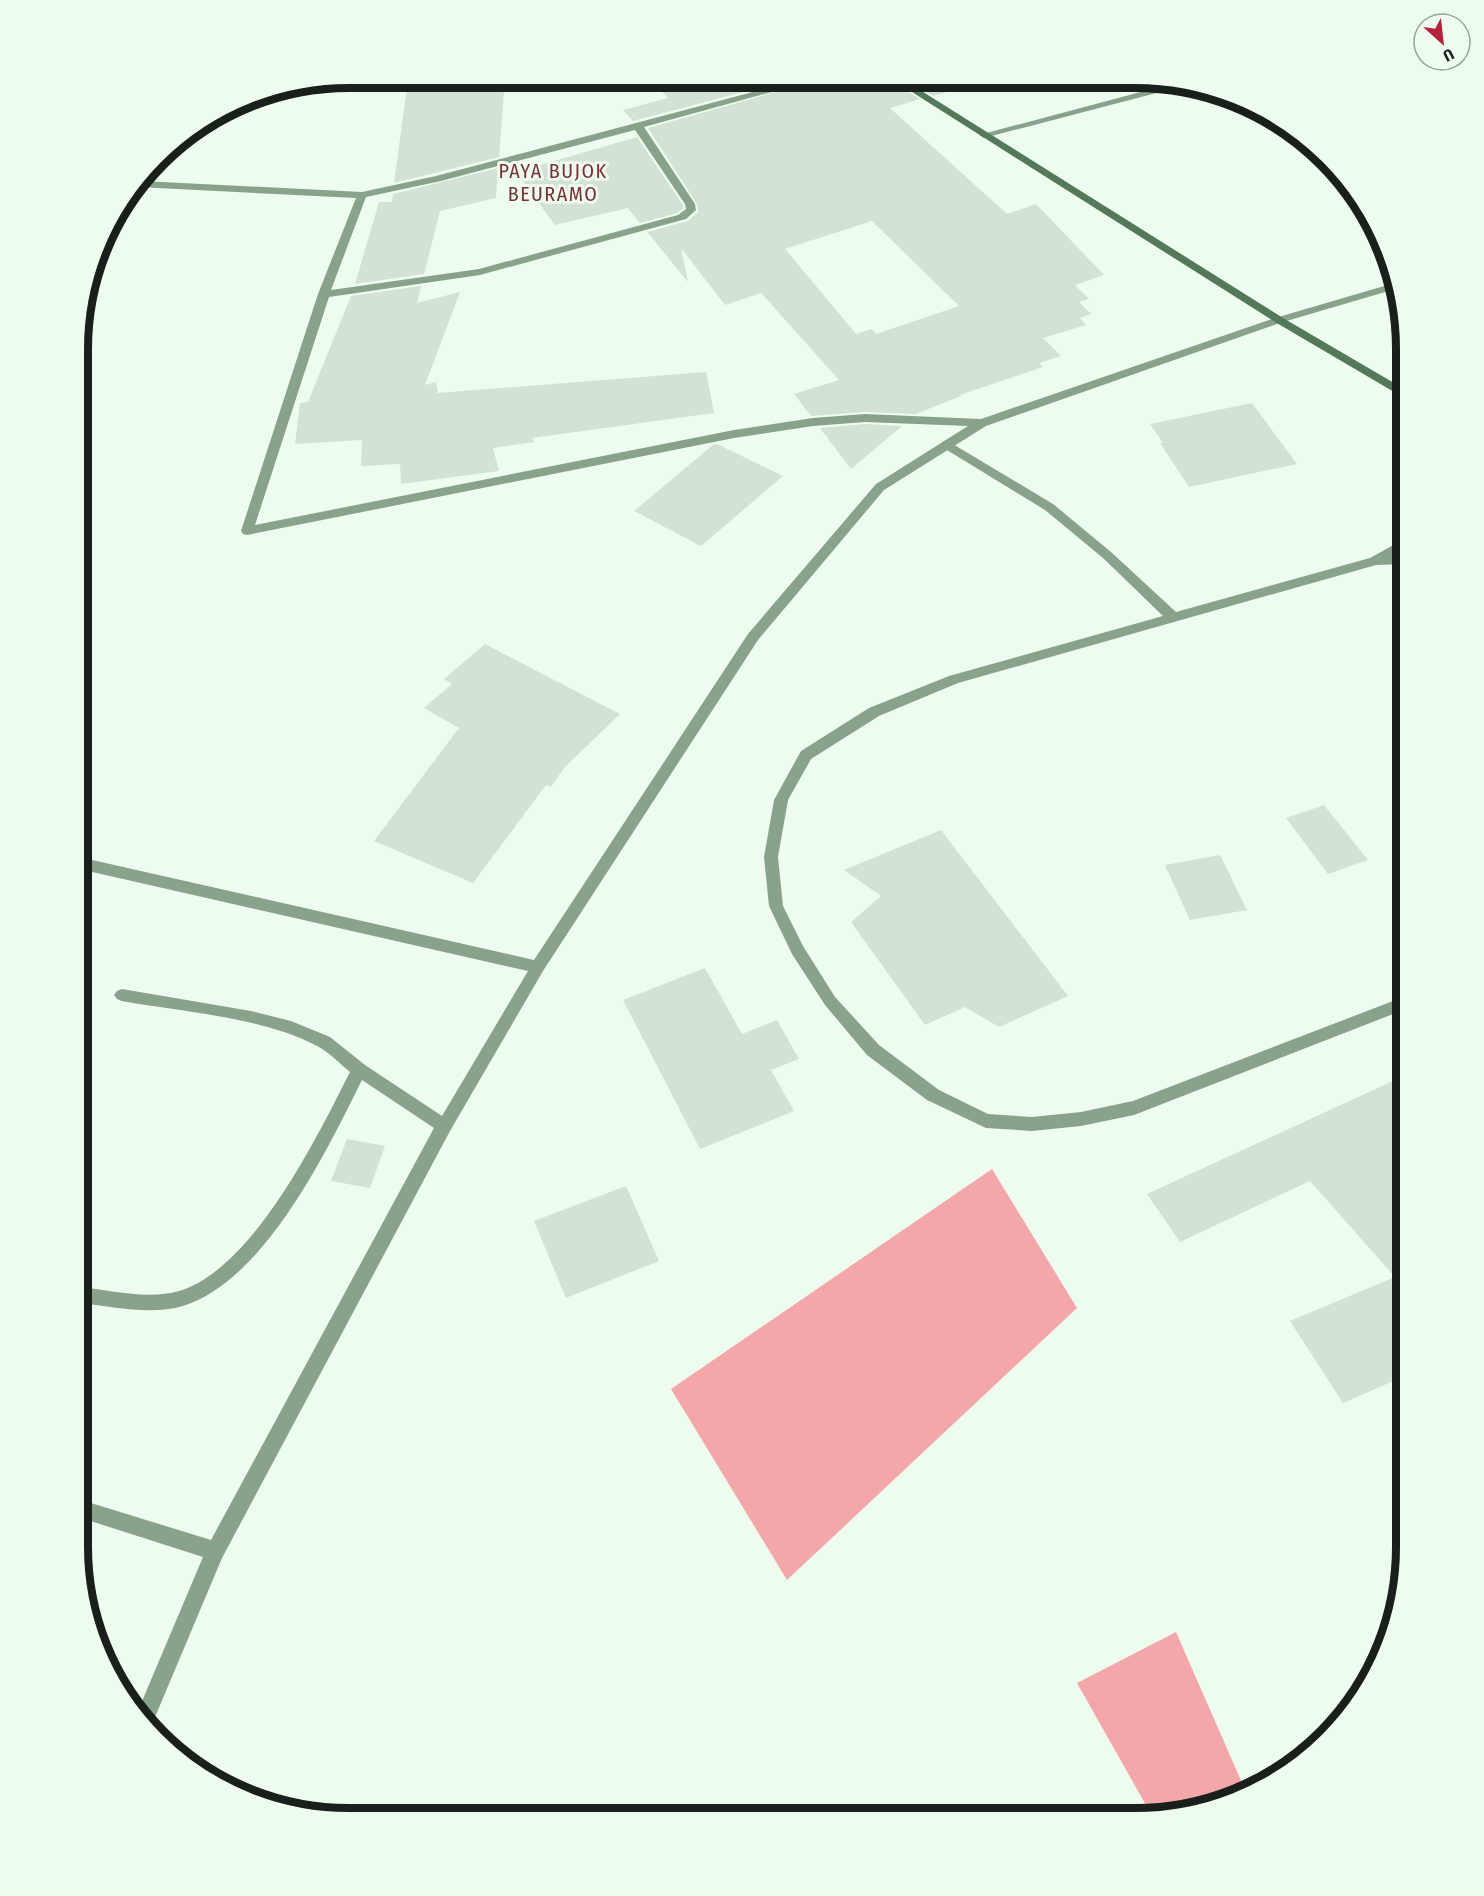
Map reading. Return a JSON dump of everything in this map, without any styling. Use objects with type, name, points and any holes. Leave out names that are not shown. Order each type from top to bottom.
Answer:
[{"type":"main road","points":[[911,88],[1279,320],[1396,389]]},
{"type":"street","points":[[148,184],[362,195],[437,179],[779,88]]},
{"type":"street","points":[[984,135],[1160,90]]},
{"type":"street","points":[[324,294],[480,272],[682,217],[691,210],[690,204],[637,125]]},
{"type":"street","points":[[362,195],[324,294],[247,531],[723,436],[802,424],[865,418],[982,423]]},
{"type":"street","points":[[148,1711],[215,1551],[444,1126],[538,968],[753,637],[879,487],[982,423],[1279,320],[1388,288]]},
{"type":"street","points":[[946,444],[1049,507],[1107,555],[1173,617]]},
{"type":"street","points":[[1374,561],[1396,548]]},
{"type":"street","points":[[1396,560],[1374,561],[954,679],[874,712],[806,755],[781,800],[771,857],[776,906],[797,950],[830,1001],[873,1050],[933,1095],[986,1121],[1032,1124],[1081,1119],[1134,1108],[1396,1006]]},
{"type":"street","points":[[88,865],[538,968]]},
{"type":"street","points":[[122,995],[251,1017],[286,1026],[324,1042],[359,1070],[444,1126]]},
{"type":"street","points":[[88,1296],[151,1301],[183,1298],[207,1286],[232,1268],[263,1232],[297,1182],[326,1134],[359,1070]]},
{"type":"street","points":[[88,1511],[215,1551]]},
{"type":"shaded area","points":[[992,1169],[1077,1308],[787,1580],[671,1389]]},
{"type":"shaded area","points":[[1176,1632],[1243,1784],[1202,1799],[1147,1807],[1077,1683]]},
{"type":"building","points":[[407,88],[504,88],[499,157],[394,183]]},
{"type":"building","points":[[659,88],[758,88],[633,121],[623,110],[668,98]]},
{"type":"building","points":[[789,88],[903,88],[920,99],[890,108],[1007,214],[1036,204],[1104,275],[1075,285],[1089,299],[1079,302],[1091,314],[1080,318],[1086,325],[1043,338],[1061,356],[1039,363],[1043,367],[960,395],[916,414],[865,412],[811,416],[794,394],[839,380],[761,293],[725,305],[681,248],[688,282],[647,232],[688,221],[698,212],[697,204],[648,128]],"holes":[[[872,221],[959,306],[876,334],[872,329],[856,334],[785,249]]]},
{"type":"building","points":[[920,88],[946,88],[947,92],[933,96]]},
{"type":"building","points":[[637,137],[683,205],[684,208],[677,213],[640,223],[628,208],[555,225],[516,172]]},
{"type":"building","points":[[498,168],[496,198],[440,211],[424,274],[355,284],[379,202],[392,202],[393,194]]},
{"type":"building","points":[[421,286],[417,303],[460,292],[425,385],[436,382],[438,393],[706,372],[714,413],[532,438],[534,442],[493,448],[499,471],[401,484],[400,464],[361,466],[362,440],[295,444],[300,403],[308,402],[351,296]]},
{"type":"building","points":[[1252,403],[1297,464],[1189,487],[1150,424]]},
{"type":"building","points":[[865,424],[902,426],[851,469],[820,428]]},
{"type":"building","points":[[714,444],[783,476],[701,546],[634,511]]},
{"type":"building","points":[[485,644],[620,714],[564,768],[551,787],[546,785],[473,883],[374,841],[459,728],[424,708],[452,684],[444,679]]},
{"type":"building","points":[[1324,805],[1368,860],[1328,874],[1286,818]]},
{"type":"building","points":[[941,830],[1068,996],[999,1027],[965,1007],[925,1025],[851,922],[881,896],[844,870]]},
{"type":"building","points":[[1220,855],[1247,910],[1190,920],[1165,865]]},
{"type":"building","points":[[705,968],[742,1034],[777,1020],[799,1059],[771,1070],[794,1111],[700,1149],[623,1000]]},
{"type":"building","points":[[1396,1080],[1396,1380],[1343,1403],[1290,1321],[1395,1277],[1310,1181],[1180,1242],[1147,1194]]},
{"type":"building","points":[[347,1139],[385,1146],[370,1188],[331,1181]]},
{"type":"building","points":[[626,1186],[659,1261],[566,1298],[534,1221]]},
{"type":"district","name":"PAYA BUJOK BEURAMO","points":[[553,182]]}]
